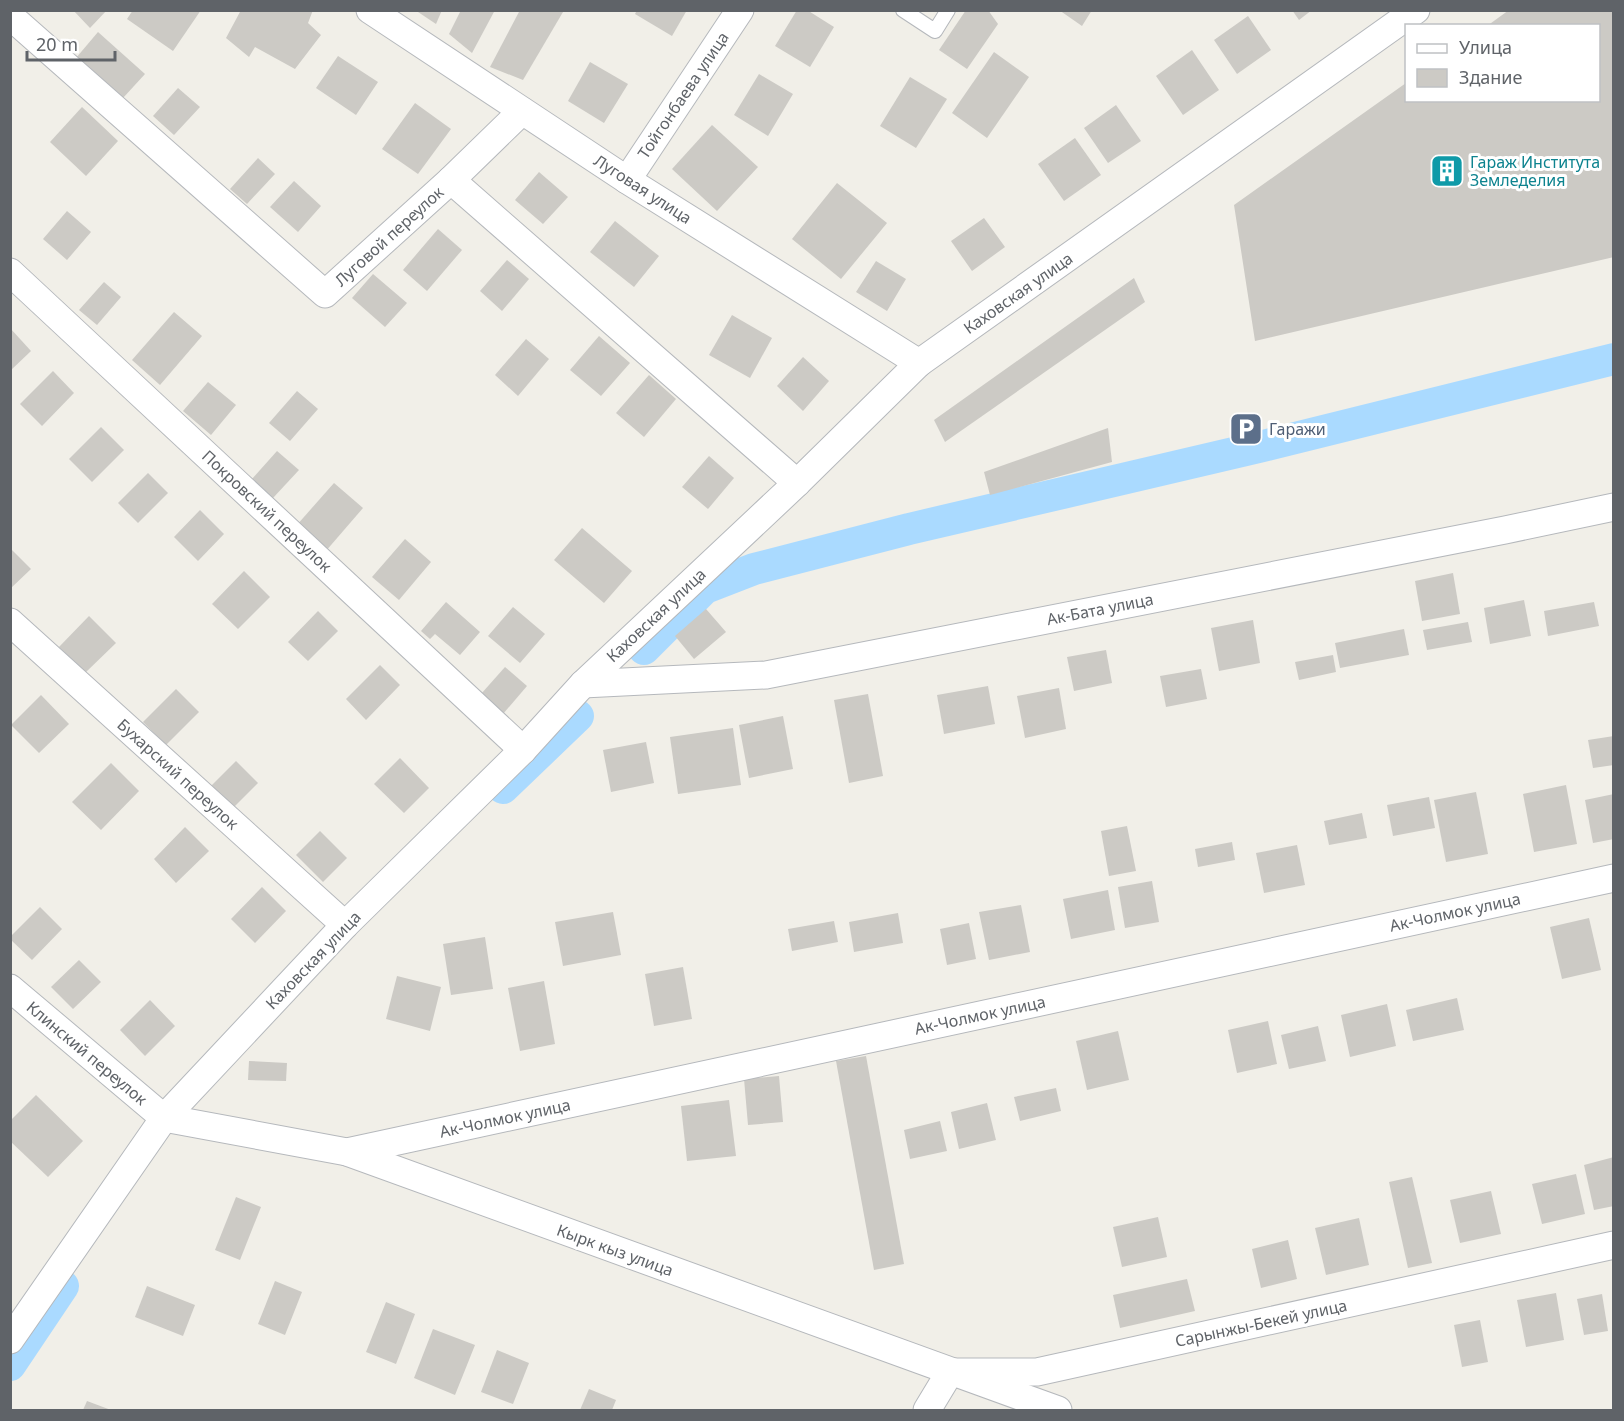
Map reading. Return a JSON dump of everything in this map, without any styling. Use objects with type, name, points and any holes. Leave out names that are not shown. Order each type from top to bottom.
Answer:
[{"type":"street","name":"Луговая улица","points":[[370,10],[627,180],[919,363]]},
{"type":"street","name":"Тойгонбаева улица","points":[[627,180],[740,10]]},
{"type":"street","name":"Каховская улица","points":[[10,1340],[164,1118],[345,925],[523,750],[583,684],[797,483],[919,363],[1416,10]]},
{"type":"street","name":"Луговой переулок","points":[[10,16],[325,294],[451,180],[797,483]]},
{"type":"street","points":[[451,180],[522,111]]},
{"type":"street","name":"Покровский переулок","points":[[10,272],[523,750]]},
{"type":"street","name":"Ак-Бата улица","points":[[583,684],[766,675],[1613,509]]},
{"type":"street","name":"Бухарский переулок","points":[[10,622],[345,925]]},
{"type":"street","name":"Ак-Чолмок улица","points":[[346,1152],[1614,878]]},
{"type":"street","name":"Клинский переулок","points":[[10,988],[164,1118]]},
{"type":"street","name":"Кырк кыз улица","points":[[164,1118],[346,1152],[1058,1410]]},
{"type":"street","name":"Сарынжы-Бекей улица","points":[[950,1372],[1037,1372],[1614,1245]]},
{"type":"street","points":[[927,1410],[950,1372]]},
{"type":"lane","points":[[903,10],[935,31],[948,10]]},
{"type":"building","points":[[73,10],[107,10],[90,28]]},
{"type":"building","points":[[133,10],[201,10],[173,51],[127,19]]},
{"type":"building","points":[[241,10],[313,10],[308,23],[321,35],[295,69],[255,47],[249,57],[226,38]]},
{"type":"building","points":[[415,10],[442,10],[436,24]]},
{"type":"building","points":[[461,10],[495,10],[472,53],[449,34]]},
{"type":"building","points":[[520,10],[563,12],[523,80],[490,67]]},
{"type":"building","points":[[637,10],[687,10],[672,36],[635,14]]},
{"type":"building","points":[[797,10],[807,10],[834,27],[810,67],[775,46]]},
{"type":"building","points":[[966,10],[988,10],[998,24],[967,69],[939,50]]},
{"type":"building","points":[[1059,10],[1092,10],[1082,26]]},
{"type":"building","points":[[1292,10],[1312,10],[1299,20]]},
{"type":"building","name":"Гараж Института Земледелия","points":[[1509,10],[1614,10],[1614,257],[1255,341],[1234,205],[1405,84],[1405,102],[1600,102],[1600,24],[1490,24]]},
{"type":"building","points":[[1248,16],[1271,50],[1237,74],[1214,40]]},
{"type":"building","points":[[98,32],[145,74],[123,98],[76,58]]},
{"type":"building","points":[[1192,50],[1219,90],[1183,115],[1156,76]]},
{"type":"building","points":[[994,52],[1029,77],[987,138],[952,113]]},
{"type":"building","points":[[338,56],[378,82],[356,115],[316,88]]},
{"type":"building","points":[[590,62],[628,84],[604,123],[568,101]]},
{"type":"building","points":[[759,74],[793,94],[768,136],[734,115]]},
{"type":"building","points":[[910,77],[947,99],[916,148],[880,126]]},
{"type":"building","points":[[178,88],[200,107],[174,135],[153,116]]},
{"type":"building","points":[[415,103],[451,129],[418,174],[382,149]]},
{"type":"building","points":[[1116,105],[1141,141],[1108,163],[1084,128]]},
{"type":"building","points":[[82,107],[118,141],[86,176],[50,142]]},
{"type":"building","points":[[712,125],[758,167],[717,211],[672,169]]},
{"type":"building","points":[[1075,138],[1101,175],[1064,201],[1038,164]]},
{"type":"building","points":[[258,158],[275,174],[247,204],[230,189]]},
{"type":"building","points":[[539,172],[568,197],[543,224],[515,200]]},
{"type":"building","points":[[294,181],[321,206],[298,232],[270,207]]},
{"type":"building","points":[[837,183],[887,223],[841,279],[792,239]]},
{"type":"building","points":[[67,211],[91,232],[67,260],[43,239]]},
{"type":"building","points":[[984,218],[1005,247],[972,271],[951,241]]},
{"type":"building","points":[[615,221],[659,256],[634,287],[590,252]]},
{"type":"building","points":[[438,229],[462,250],[427,291],[403,270]]},
{"type":"building","points":[[507,260],[529,279],[502,311],[480,291]]},
{"type":"building","points":[[876,261],[906,279],[887,311],[856,292]]},
{"type":"building","points":[[373,274],[407,303],[385,327],[352,298]]},
{"type":"building","points":[[1134,278],[1145,302],[945,442],[934,420]]},
{"type":"building","points":[[104,282],[121,297],[97,325],[79,310]]},
{"type":"building","points":[[174,312],[202,336],[160,385],[132,360]]},
{"type":"building","points":[[732,315],[772,338],[750,378],[709,355]]},
{"type":"building","points":[[10,328],[31,351],[10,371]]},
{"type":"building","points":[[599,336],[630,363],[601,396],[570,370]]},
{"type":"building","points":[[526,339],[549,359],[518,396],[495,375]]},
{"type":"building","points":[[803,357],[829,381],[803,411],[777,386]]},
{"type":"building","points":[[53,371],[74,393],[42,426],[20,404]]},
{"type":"building","points":[[649,375],[676,399],[644,437],[616,413]]},
{"type":"building","points":[[208,382],[236,405],[211,435],[183,411]]},
{"type":"building","points":[[297,391],[318,409],[290,441],[269,423]]},
{"type":"building","points":[[101,427],[124,450],[92,482],[69,459]]},
{"type":"building","points":[[1108,428],[1112,462],[990,495],[984,472]]},
{"type":"building","points":[[277,451],[299,470],[273,498],[251,480]]},
{"type":"building","points":[[709,456],[734,478],[708,509],[682,487]]},
{"type":"building","points":[[148,473],[168,493],[138,523],[118,503]]},
{"type":"building","points":[[334,483],[363,508],[325,552],[296,526]]},
{"type":"building","points":[[200,510],[224,534],[198,561],[174,537]]},
{"type":"building","points":[[582,528],[632,571],[604,603],[554,560]]},
{"type":"building","points":[[405,539],[431,562],[399,600],[372,577]]},
{"type":"building","points":[[10,548],[31,569],[10,589]]},
{"type":"building","points":[[244,571],[270,597],[238,629],[212,604]]},
{"type":"building","points":[[1453,573],[1460,614],[1422,621],[1415,581]]},
{"type":"building","points":[[1524,600],[1531,636],[1490,644],[1484,608]]},
{"type":"building","points":[[446,602],[480,632],[460,655],[435,634],[430,639],[421,631]]},
{"type":"building","points":[[1594,602],[1599,626],[1548,636],[1544,611]]},
{"type":"building","points":[[513,607],[545,634],[520,663],[488,636]]},
{"type":"building","points":[[706,609],[726,632],[694,659],[675,636]]},
{"type":"building","points":[[318,611],[338,631],[308,661],[288,642]]},
{"type":"building","points":[[89,616],[116,643],[85,673],[59,647]]},
{"type":"building","points":[[1253,620],[1260,663],[1219,671],[1211,628]]},
{"type":"building","points":[[1468,622],[1472,642],[1427,650],[1423,630]]},
{"type":"building","points":[[1404,629],[1409,655],[1340,668],[1335,643]]},
{"type":"building","points":[[1106,650],[1112,683],[1074,691],[1067,657]]},
{"type":"building","points":[[1333,655],[1336,672],[1299,680],[1295,662]]},
{"type":"building","points":[[380,665],[400,685],[366,720],[346,699]]},
{"type":"building","points":[[505,667],[527,686],[503,714],[481,694]]},
{"type":"building","points":[[1201,669],[1207,699],[1166,707],[1160,676]]},
{"type":"building","points":[[988,686],[995,724],[944,734],[937,695]]},
{"type":"building","points":[[1059,688],[1066,729],[1025,738],[1017,696]]},
{"type":"building","points":[[176,689],[199,712],[166,745],[143,722]]},
{"type":"building","points":[[868,694],[883,776],[849,783],[834,700]]},
{"type":"building","points":[[41,695],[69,724],[39,753],[11,725]]},
{"type":"building","points":[[783,716],[793,769],[749,778],[739,725]]},
{"type":"building","points":[[733,728],[741,785],[678,794],[670,737]]},
{"type":"building","points":[[1614,736],[1614,765],[1593,768],[1588,740]]},
{"type":"building","points":[[646,742],[654,783],[611,792],[603,750]]},
{"type":"building","points":[[400,758],[429,788],[404,813],[374,784]]},
{"type":"building","points":[[236,761],[258,783],[231,810],[209,788]]},
{"type":"building","points":[[111,763],[139,791],[101,830],[72,802]]},
{"type":"building","points":[[1566,785],[1577,844],[1534,852],[1523,794]]},
{"type":"building","points":[[1476,792],[1488,854],[1446,862],[1434,800]]},
{"type":"building","points":[[1614,794],[1614,839],[1593,843],[1585,800]]},
{"type":"building","points":[[1429,797],[1435,828],[1393,836],[1387,805]]},
{"type":"building","points":[[1362,813],[1367,838],[1329,845],[1324,821]]},
{"type":"building","points":[[1127,826],[1136,871],[1109,876],[1101,831]]},
{"type":"building","points":[[185,827],[209,851],[176,883],[154,859]]},
{"type":"building","points":[[320,831],[347,858],[323,882],[296,855]]},
{"type":"building","points":[[1232,842],[1235,860],[1198,867],[1195,849]]},
{"type":"building","points":[[1297,845],[1305,885],[1264,893],[1256,853]]},
{"type":"building","points":[[1152,881],[1159,922],[1125,928],[1118,887]]},
{"type":"building","points":[[262,887],[286,911],[255,943],[231,919]]},
{"type":"building","points":[[1108,890],[1115,930],[1071,939],[1063,899]]},
{"type":"building","points":[[1021,905],[1030,952],[989,960],[979,912]]},
{"type":"building","points":[[40,907],[62,929],[32,960],[10,937]]},
{"type":"building","points":[[613,912],[621,955],[563,966],[555,922]]},
{"type":"building","points":[[898,913],[903,943],[854,952],[849,922]]},
{"type":"building","points":[[1589,918],[1601,970],[1562,979],[1550,927]]},
{"type":"building","points":[[834,921],[838,942],[792,951],[788,929]]},
{"type":"building","points":[[969,923],[976,959],[947,965],[940,929]]},
{"type":"building","points":[[485,937],[493,989],[451,995],[443,944]]},
{"type":"building","points":[[79,960],[101,982],[73,1009],[51,987]]},
{"type":"building","points":[[683,967],[692,1019],[654,1026],[645,974]]},
{"type":"building","points":[[397,976],[441,987],[430,1031],[386,1019]]},
{"type":"building","points":[[544,981],[555,1044],[520,1051],[508,988]]},
{"type":"building","points":[[1457,998],[1464,1030],[1413,1041],[1406,1010]]},
{"type":"building","points":[[150,1000],[175,1026],[145,1056],[120,1030]]},
{"type":"building","points":[[1387,1004],[1396,1046],[1350,1057],[1341,1015]]},
{"type":"building","points":[[1268,1021],[1277,1064],[1237,1073],[1228,1030]]},
{"type":"building","points":[[1318,1026],[1326,1061],[1289,1069],[1281,1035]]},
{"type":"building","points":[[1118,1031],[1129,1080],[1087,1090],[1076,1041]]},
{"type":"building","points":[[866,1056],[904,1264],[874,1270],[836,1061]]},
{"type":"building","points":[[249,1061],[287,1063],[286,1081],[248,1080]]},
{"type":"building","points":[[779,1076],[783,1122],[748,1125],[744,1079]]},
{"type":"building","points":[[1056,1088],[1061,1111],[1020,1121],[1014,1097]]},
{"type":"building","points":[[36,1095],[83,1141],[48,1177],[10,1141],[10,1121]]},
{"type":"building","points":[[729,1100],[736,1156],[687,1161],[681,1106]]},
{"type":"building","points":[[987,1103],[996,1140],[959,1149],[951,1112]]},
{"type":"building","points":[[940,1121],[947,1151],[910,1159],[904,1130]]},
{"type":"building","points":[[1614,1157],[1614,1206],[1594,1210],[1584,1165]]},
{"type":"building","points":[[1576,1174],[1585,1214],[1542,1224],[1532,1184]]},
{"type":"building","points":[[1412,1177],[1432,1263],[1408,1268],[1389,1182]]},
{"type":"building","points":[[1491,1191],[1501,1234],[1460,1243],[1450,1200]]},
{"type":"building","points":[[236,1197],[261,1207],[240,1260],[215,1250]]},
{"type":"building","points":[[1158,1217],[1167,1257],[1122,1267],[1113,1227]]},
{"type":"building","points":[[1359,1218],[1369,1265],[1326,1275],[1315,1228]]},
{"type":"building","points":[[1288,1240],[1297,1279],[1261,1288],[1252,1249]]},
{"type":"building","points":[[1187,1279],[1195,1311],[1120,1328],[1113,1295]]},
{"type":"building","points":[[275,1281],[302,1292],[285,1335],[258,1324]]},
{"type":"building","points":[[147,1286],[195,1305],[183,1336],[135,1317]]},
{"type":"building","points":[[1556,1293],[1564,1340],[1526,1347],[1517,1300]]},
{"type":"building","points":[[1602,1294],[1608,1331],[1584,1335],[1577,1299]]},
{"type":"building","points":[[386,1302],[415,1314],[396,1364],[366,1352]]},
{"type":"building","points":[[1480,1320],[1488,1362],[1462,1367],[1454,1325]]},
{"type":"building","points":[[433,1329],[475,1345],[455,1395],[414,1378]]},
{"type":"building","points":[[497,1350],[529,1363],[513,1404],[481,1392]]},
{"type":"building","points":[[589,1389],[616,1400],[612,1410],[580,1410]]},
{"type":"building","points":[[87,1401],[111,1410],[83,1410]]},
{"type":"waterway","points":[[644,649],[705,588],[754,569],[909,529],[1259,447],[1614,359]]},
{"type":"waterway","points":[[503,788],[578,716]]},
{"type":"waterway","points":[[10,1365],[63,1286]]},
{"type":"place","name":"Гараж Института Земледелия","points":[[1447,171]]},
{"type":"place","name":"Гаражи","points":[[1246,429]]}]
